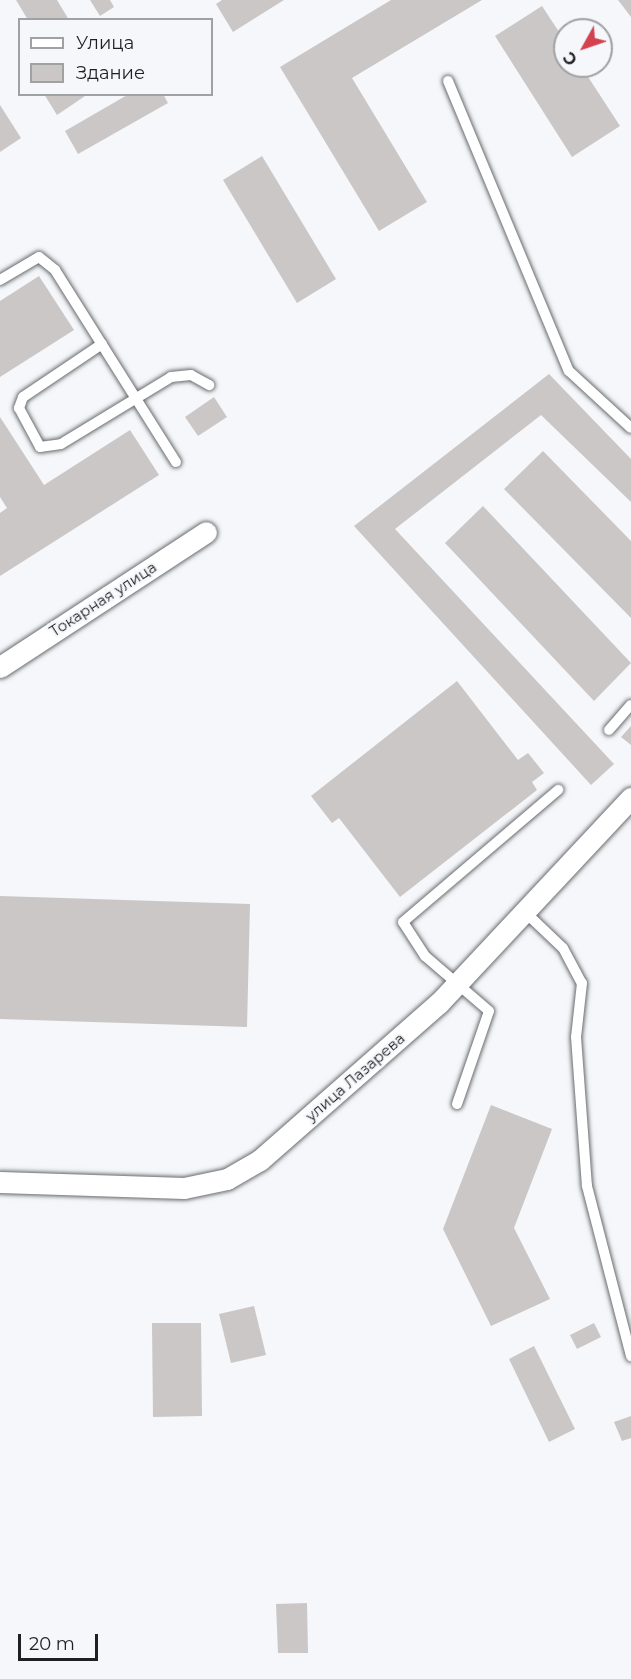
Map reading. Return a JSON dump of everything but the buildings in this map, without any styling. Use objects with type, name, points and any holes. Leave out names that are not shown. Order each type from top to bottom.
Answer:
[{"type":"street","name":"Токарная улица","points":[[0,667],[206,532]]},
{"type":"street","name":"улица Лазарева","points":[[0,1182],[184,1188],[227,1179],[260,1160],[459,981],[631,798]]},
{"type":"lane","points":[[448,81],[569,371],[631,428]]},
{"type":"lane","points":[[0,280],[39,257],[55,270],[176,462]]},
{"type":"lane","points":[[102,344],[23,397],[18,408],[40,447],[61,444],[134,395],[171,376],[191,375],[209,385]]},
{"type":"lane","points":[[609,730],[631,705]]},
{"type":"lane","points":[[457,1104],[489,1011],[459,981],[425,956],[403,922],[558,790]]},
{"type":"lane","points":[[525,912],[563,948],[582,983],[576,1036],[578,1098],[587,1186],[631,1356]]}]
